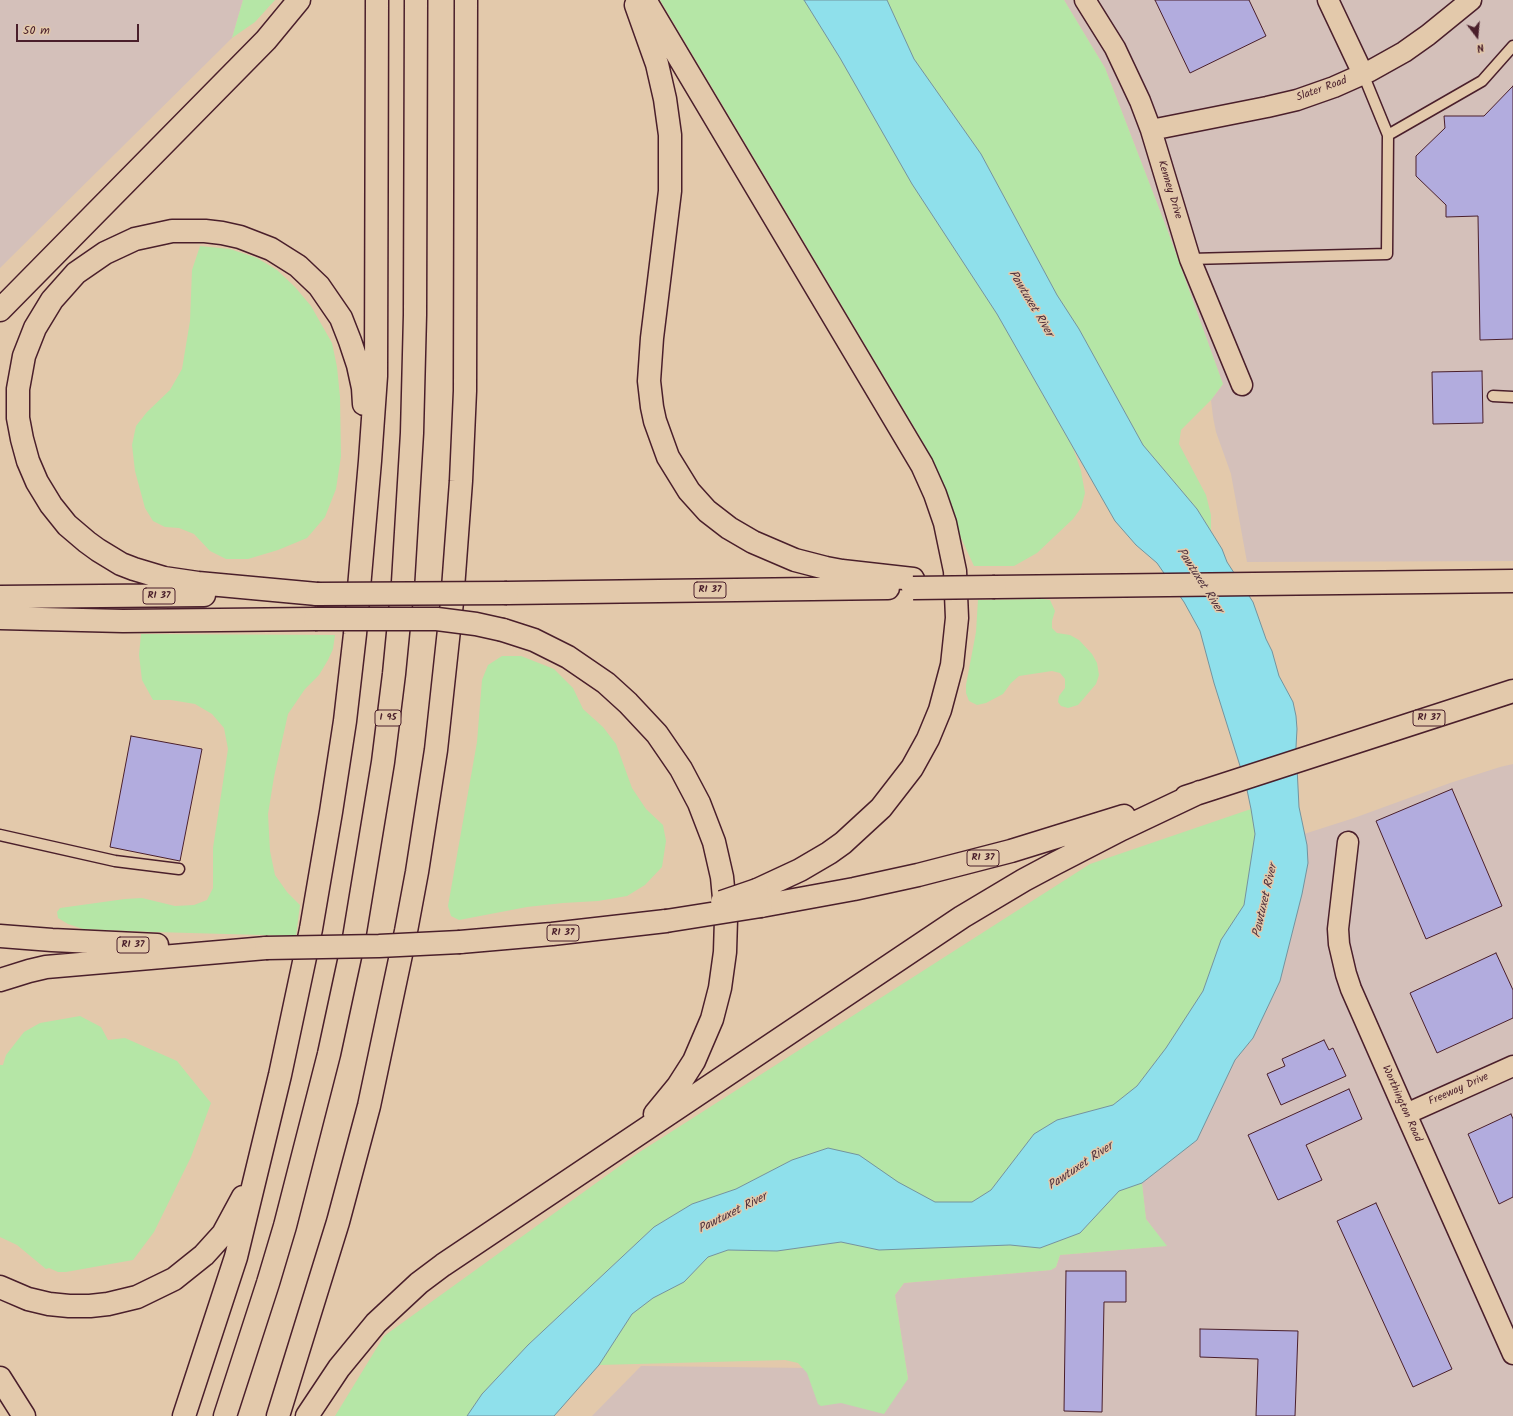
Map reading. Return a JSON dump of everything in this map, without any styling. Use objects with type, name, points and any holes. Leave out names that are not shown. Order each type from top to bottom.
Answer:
[{"type":"highway","points":[[0,310],[260,45],[299,0]]},
{"type":"highway","points":[[184,1416],[236,1257],[298,994],[332,812],[352,663],[376,376],[377,0]]},
{"type":"highway","name":"I 95","points":[[225,1416],[264,1297],[283,1233],[329,1054],[358,916],[384,754],[403,582],[413,419],[415,322],[416,0]]},
{"type":"highway","points":[[278,1416],[338,1222],[369,1106],[420,857],[437,743],[452,602],[465,391],[466,0]]},
{"type":"highway","points":[[634,0],[657,64],[665,99],[670,135],[670,191],[652,338],[649,381],[655,421],[668,457],[689,491],[707,511],[729,528],[753,542],[795,560],[826,568],[913,583]]},
{"type":"highway","points":[[645,0],[922,464],[935,494],[945,523],[955,571],[957,618],[952,665],[945,695],[936,720],[912,768],[881,808],[843,843],[759,898]]},
{"type":"highway","points":[[317,594],[192,582],[148,574],[128,567],[109,557],[87,542],[67,525],[44,494],[32,472],[24,450],[18,418],[18,389],[24,356],[35,328],[52,300],[76,273],[105,253],[135,240],[172,231],[204,231],[240,237],[270,248],[298,266],[319,286],[335,308],[346,329],[358,365],[363,388],[365,415],[365,516]]},
{"type":"highway","points":[[1438,582],[1513,576]]},
{"type":"highway","name":"RI 37","points":[[0,597],[507,593],[913,583],[994,587],[1513,581]]},
{"type":"highway","points":[[0,618],[123,621],[437,619],[476,624],[503,630],[544,644],[580,664],[606,682],[638,712],[666,746],[688,780],[699,803],[709,830],[719,865],[725,905],[725,947],[720,988],[712,1019],[694,1061],[678,1086],[648,1122],[619,1147]]},
{"type":"highway","name":"RI 37","points":[[0,936],[128,945],[214,948],[379,946],[460,942],[552,934],[666,920],[759,898],[854,889],[981,859],[1200,792],[1513,691]]},
{"type":"highway","points":[[307,1416],[339,1368],[362,1339],[396,1303],[443,1265],[932,937],[993,898],[1110,835],[1200,792]]},
{"type":"highway","points":[[0,980],[46,967],[266,948]]},
{"type":"highway","points":[[0,1287],[28,1299],[49,1304],[90,1306],[108,1304],[138,1297],[163,1285],[194,1264],[223,1234],[244,1194],[262,1148]]},
{"type":"highway","points":[[0,1378],[24,1416]]},
{"type":"street","name":"Kenney Drive","points":[[1085,0],[1115,48],[1140,101],[1151,130],[1190,259],[1242,385]]},
{"type":"street","points":[[1328,0],[1363,74]]},
{"type":"street","name":"Slater Road","points":[[1151,130],[1297,100],[1334,87],[1363,74],[1410,48],[1471,0]]},
{"type":"street","name":"Worthington Road","points":[[1348,842],[1338,929],[1342,960],[1351,989],[1513,1354]]},
{"type":"street","name":"Freeway Drive","points":[[1406,1114],[1513,1066]]},
{"type":"lane","points":[[1388,135],[1482,82],[1513,46]]},
{"type":"lane","points":[[1190,259],[1387,254],[1388,135],[1363,74]]},
{"type":"lane","points":[[1493,396],[1513,397]]},
{"type":"lane","points":[[0,835],[115,861],[179,869]]},
{"type":"shaded area","points":[[0,0],[243,0],[232,38],[0,268]]},
{"type":"shaded area","points":[[1064,0],[1513,0],[1513,561],[1247,562],[1231,474],[1216,432],[1213,417],[1211,400],[1223,384],[1167,229],[1105,68]]},
{"type":"shaded area","points":[[1513,764],[1513,1416],[592,1416],[641,1366],[895,1369],[908,1379],[895,1295],[904,1283],[1051,1270],[1056,1267],[1060,1255],[1166,1246],[1146,1219],[1142,1183],[1197,1140],[1235,1060],[1253,1038],[1280,981],[1302,894],[1307,845],[1304,834],[1354,818],[1450,783]]},
{"type":"green space","points":[[243,0],[275,0],[255,22],[232,38]]},
{"type":"green space","points":[[660,0],[804,0],[840,58],[912,184],[997,314],[1073,448],[1081,471],[1085,493],[1081,508],[1073,519],[1037,553],[1014,566],[974,566],[957,529],[937,469],[923,442]]},
{"type":"green space","points":[[887,0],[1064,0],[1105,68],[1167,229],[1223,384],[1211,400],[1181,430],[1179,444],[1206,495],[1211,515],[1211,531],[1197,509],[1143,445],[1079,329],[1057,295],[981,154],[914,59]]},
{"type":"green space","points":[[200,246],[230,249],[257,258],[277,270],[295,287],[311,306],[332,343],[337,367],[340,397],[341,456],[336,489],[325,517],[307,538],[278,550],[248,559],[226,559],[210,551],[194,534],[179,528],[165,527],[153,521],[145,508],[135,471],[132,445],[136,426],[147,412],[170,390],[182,369],[190,321],[192,270]]},
{"type":"green space","points":[[978,600],[1050,600],[1055,611],[1052,621],[1052,628],[1057,633],[1070,635],[1079,640],[1092,654],[1097,663],[1099,675],[1096,684],[1078,705],[1068,708],[1061,706],[1058,702],[1059,696],[1065,688],[1065,679],[1060,673],[1052,671],[1019,676],[1011,683],[1003,694],[986,703],[977,705],[969,701],[966,693],[966,685],[976,632]]},
{"type":"green space","points":[[141,634],[335,635],[333,649],[328,660],[319,675],[305,689],[288,714],[274,777],[268,814],[270,851],[275,875],[287,892],[300,905],[296,936],[83,929],[68,924],[58,918],[57,912],[60,908],[125,899],[142,898],[175,906],[194,905],[207,900],[213,888],[213,848],[228,749],[224,728],[212,714],[195,704],[171,700],[153,700],[142,680],[139,655]]},
{"type":"green space","points":[[502,656],[521,656],[554,669],[573,688],[583,709],[603,727],[616,744],[632,788],[646,809],[663,825],[666,841],[662,867],[645,885],[627,896],[598,901],[527,907],[459,920],[451,916],[448,906],[477,742],[482,680],[488,665]]},
{"type":"green space","points":[[1251,809],[1255,834],[1244,905],[1221,940],[1203,991],[1166,1048],[1137,1086],[1113,1105],[1057,1120],[1034,1134],[991,1190],[972,1202],[935,1202],[828,1148],[792,1160],[736,1189],[692,1204],[654,1227],[528,1345],[482,1394],[467,1416],[335,1416],[384,1336],[635,1155],[1090,864]]},
{"type":"green space","points":[[80,1016],[101,1027],[108,1040],[125,1038],[177,1061],[211,1103],[191,1157],[154,1232],[133,1260],[66,1272],[58,1272],[49,1268],[46,1269],[17,1245],[0,1237],[0,1065],[3,1065],[6,1055],[24,1032],[40,1023]]},
{"type":"green space","points":[[1142,1183],[1146,1219],[1167,1246],[1060,1255],[1056,1267],[1051,1270],[904,1283],[895,1295],[908,1379],[884,1414],[841,1403],[821,1406],[818,1404],[807,1373],[798,1363],[785,1360],[599,1365],[632,1314],[653,1298],[684,1282],[708,1257],[728,1250],[777,1251],[841,1242],[879,1250],[1010,1245],[1040,1248],[1080,1233],[1119,1191]]},
{"type":"water","name":"Pawtuxet River","points":[[804,0],[887,0],[914,59],[981,154],[1057,295],[1079,329],[1143,445],[1197,509],[1222,549],[1227,562],[1253,602],[1266,639],[1272,651],[1279,676],[1293,702],[1296,716],[1299,807],[1307,845],[1308,863],[1302,894],[1280,981],[1253,1038],[1235,1060],[1197,1140],[1142,1183],[1119,1191],[1080,1233],[1040,1248],[1010,1245],[879,1250],[841,1242],[777,1251],[728,1250],[708,1257],[684,1282],[653,1298],[632,1314],[599,1365],[554,1416],[467,1416],[482,1394],[528,1345],[654,1227],[692,1204],[736,1189],[792,1160],[828,1148],[859,1155],[898,1182],[935,1202],[972,1202],[991,1190],[1034,1134],[1057,1120],[1113,1105],[1137,1086],[1166,1048],[1203,991],[1221,940],[1244,905],[1255,834],[1251,809],[1246,785],[1214,683],[1200,631],[1184,602],[1157,563],[1136,545],[1115,521],[997,314],[912,184],[840,58]]},
{"type":"building","points":[[1155,0],[1249,0],[1266,36],[1190,73]]},
{"type":"building","points":[[1513,86],[1513,339],[1480,340],[1478,216],[1446,217],[1446,205],[1416,176],[1416,156],[1445,128],[1444,116],[1484,116]]},
{"type":"building","points":[[1482,371],[1483,423],[1433,424],[1432,372]]},
{"type":"building","points":[[131,736],[202,749],[180,861],[110,847]]},
{"type":"building","points":[[1452,789],[1502,906],[1426,939],[1376,821]]},
{"type":"building","points":[[1496,953],[1513,990],[1513,1018],[1437,1053],[1410,993]]},
{"type":"building","points":[[1324,1040],[1329,1050],[1333,1048],[1346,1076],[1281,1105],[1267,1074],[1285,1066],[1282,1059]]},
{"type":"building","points":[[1349,1089],[1362,1119],[1306,1145],[1322,1180],[1278,1200],[1248,1135]]},
{"type":"building","points":[[1511,1114],[1513,1119],[1513,1197],[1499,1204],[1468,1134]]},
{"type":"building","points":[[1376,1203],[1452,1369],[1413,1387],[1337,1221]]},
{"type":"building","points":[[1066,1271],[1126,1271],[1126,1302],[1104,1302],[1102,1412],[1064,1411]]},
{"type":"building","points":[[1200,1329],[1298,1331],[1295,1416],[1256,1416],[1258,1359],[1200,1357]]}]
